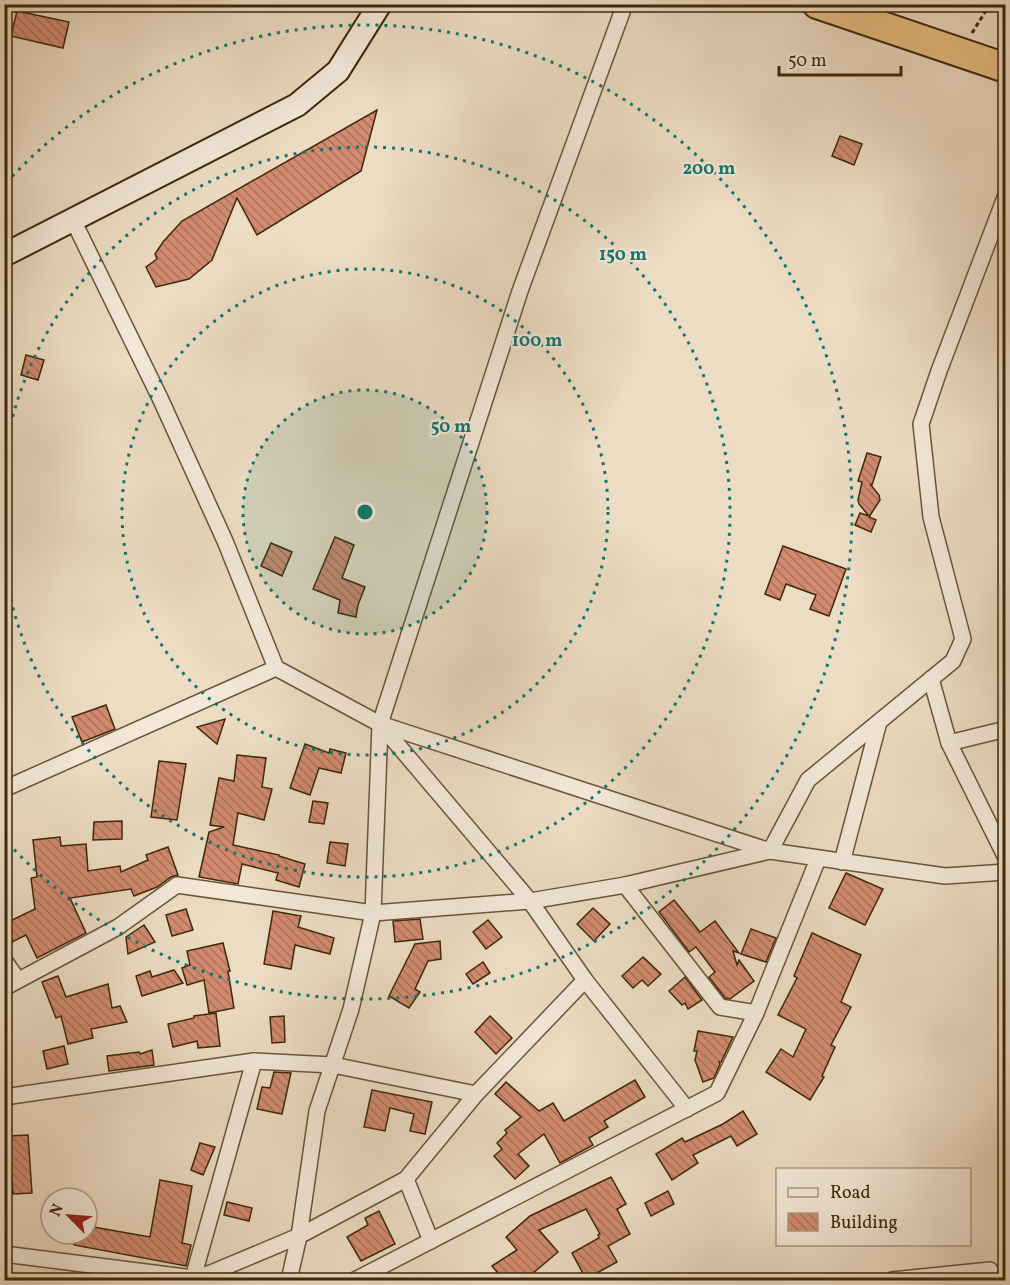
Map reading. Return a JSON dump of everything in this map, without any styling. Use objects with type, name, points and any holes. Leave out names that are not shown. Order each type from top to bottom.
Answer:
[{"type":"highway","points":[[817,4],[1005,68]]},
{"type":"street","points":[[4,255],[297,105],[338,71],[380,4]]},
{"type":"street","points":[[290,1281],[317,1111],[351,1009],[373,913],[380,724],[520,291],[625,4]]},
{"type":"street","points":[[4,988],[118,927],[177,885],[373,913],[530,901],[625,885],[770,851],[808,780],[953,661],[963,639],[932,518],[921,424],[1005,195]]},
{"type":"street","points":[[73,220],[165,408],[225,541],[276,668],[380,724],[770,851],[945,876],[1005,872]]},
{"type":"street","points":[[4,789],[276,668]]},
{"type":"street","points":[[931,680],[949,743],[1005,858]]},
{"type":"street","points":[[842,862],[879,722]]},
{"type":"street","points":[[380,724],[530,901],[585,980],[687,1109]]},
{"type":"street","points":[[949,743],[1005,729]]},
{"type":"street","points":[[355,1281],[717,1093],[756,1013],[818,859]]},
{"type":"street","points":[[625,885],[720,1007],[756,1013]]},
{"type":"street","points":[[4,960],[18,980]]},
{"type":"street","points":[[4,1254],[193,1278],[211,1273],[298,1236],[406,1179],[476,1094],[585,980]]},
{"type":"street","points":[[4,1097],[254,1061],[333,1065],[476,1094]]},
{"type":"street","points":[[193,1278],[254,1061]]},
{"type":"street","points":[[406,1179],[430,1242]]},
{"type":"street","points":[[892,1281],[990,1270],[987,1281]]},
{"type":"path","points":[[960,52],[990,4]]},
{"type":"building","points":[[17,11],[69,22],[63,48],[11,36]]},
{"type":"building","points":[[377,110],[361,171],[257,235],[237,198],[212,260],[189,279],[156,287],[146,267],[157,259],[155,254],[182,221]]},
{"type":"building","points":[[840,136],[862,144],[854,165],[832,156]]},
{"type":"building","points":[[26,355],[44,360],[38,380],[21,375]]},
{"type":"building","points":[[867,453],[881,457],[872,485],[870,484],[879,495],[880,500],[869,517],[876,520],[871,532],[855,525],[860,513],[869,516],[858,500],[862,482],[858,481]]},
{"type":"building","points":[[335,537],[354,545],[342,578],[365,587],[356,617],[338,613],[340,600],[313,589]]},
{"type":"building","points":[[271,543],[292,552],[282,576],[261,566]]},
{"type":"building","points":[[783,546],[846,569],[829,616],[810,609],[816,595],[786,584],[780,600],[765,594]]},
{"type":"building","points":[[106,705],[115,729],[82,742],[72,717]]},
{"type":"building","points":[[225,719],[217,744],[197,727]]},
{"type":"building","points":[[305,744],[329,753],[330,749],[346,753],[341,773],[319,768],[310,795],[290,788]]},
{"type":"building","points":[[237,755],[266,758],[262,787],[272,789],[264,820],[238,813],[233,845],[279,855],[305,864],[299,887],[276,880],[278,873],[242,864],[238,884],[199,877],[209,832],[224,827],[210,825],[219,778],[234,781]]},
{"type":"building","points":[[159,761],[186,764],[177,820],[151,817]]},
{"type":"building","points":[[313,801],[328,803],[324,824],[309,822]]},
{"type":"building","points":[[122,821],[122,839],[93,840],[94,822]]},
{"type":"building","points":[[60,837],[61,846],[86,844],[88,871],[120,866],[121,872],[148,860],[146,855],[168,847],[178,875],[134,896],[131,889],[70,898],[86,933],[37,958],[26,935],[8,944],[4,936],[4,924],[35,909],[31,878],[37,877],[33,840]]},
{"type":"building","points":[[330,842],[348,844],[345,866],[327,863]]},
{"type":"building","points":[[846,873],[883,889],[865,925],[829,908]]},
{"type":"building","points":[[674,900],[700,932],[715,921],[739,953],[733,951],[737,965],[739,960],[754,981],[730,999],[725,998],[709,977],[715,972],[696,947],[689,952],[659,912]]},
{"type":"building","points":[[593,908],[610,924],[594,941],[577,924]]},
{"type":"building","points":[[186,909],[193,930],[172,936],[166,915]]},
{"type":"building","points":[[273,911],[301,916],[298,927],[334,938],[330,954],[295,945],[291,969],[264,964]]},
{"type":"building","points":[[420,919],[423,939],[395,942],[393,921]]},
{"type":"building","points":[[488,920],[502,937],[486,949],[473,932]]},
{"type":"building","points":[[144,925],[155,942],[128,954],[126,937]]},
{"type":"building","points":[[751,929],[776,938],[766,962],[741,954]]},
{"type":"building","points":[[812,933],[861,955],[841,1002],[851,1007],[831,1045],[835,1047],[822,1076],[824,1077],[810,1100],[766,1072],[781,1049],[793,1057],[806,1029],[778,1015],[797,978],[794,976]]},
{"type":"building","points":[[440,941],[441,959],[428,961],[415,989],[420,992],[409,1008],[389,996],[415,944]]},
{"type":"building","points":[[223,943],[230,971],[228,971],[234,1008],[209,1013],[204,980],[187,985],[182,968],[190,965],[187,951]]},
{"type":"building","points":[[643,957],[661,974],[648,986],[642,980],[633,988],[622,976]]},
{"type":"building","points":[[483,962],[490,973],[473,984],[466,974]]},
{"type":"building","points":[[174,970],[183,983],[142,996],[136,976],[150,971],[152,977]]},
{"type":"building","points":[[58,976],[66,997],[108,984],[112,1008],[120,1006],[127,1022],[91,1029],[93,1038],[68,1044],[61,1016],[56,1018],[42,982]]},
{"type":"building","points":[[685,977],[702,1000],[688,1009],[685,1003],[682,1005],[669,991]]},
{"type":"building","points":[[216,1013],[220,1046],[198,1048],[197,1041],[173,1047],[168,1024],[194,1018],[194,1016]]},
{"type":"building","points":[[284,1016],[285,1042],[272,1043],[270,1017]]},
{"type":"building","points":[[490,1016],[512,1038],[496,1054],[475,1032]]},
{"type":"building","points":[[698,1031],[733,1037],[719,1062],[714,1078],[703,1082],[695,1060],[697,1051],[694,1051]]},
{"type":"building","points":[[64,1046],[68,1064],[47,1069],[43,1051]]},
{"type":"building","points":[[152,1050],[154,1065],[109,1071],[107,1056],[139,1052],[140,1054]]},
{"type":"building","points":[[274,1072],[291,1073],[282,1114],[257,1109],[262,1087],[270,1088]]},
{"type":"building","points":[[635,1080],[645,1097],[604,1121],[608,1127],[589,1138],[593,1145],[560,1163],[544,1134],[518,1154],[529,1166],[515,1179],[494,1156],[502,1149],[497,1143],[507,1133],[505,1130],[521,1117],[495,1094],[506,1082],[539,1111],[553,1103],[564,1121]]},
{"type":"building","points":[[372,1090],[432,1102],[425,1134],[410,1131],[414,1114],[390,1108],[385,1131],[364,1127]]},
{"type":"building","points":[[743,1111],[757,1134],[737,1146],[731,1136],[693,1155],[698,1163],[672,1180],[656,1154],[682,1138],[685,1142],[723,1124]]},
{"type":"building","points":[[28,1135],[32,1193],[13,1194],[9,1136]]},
{"type":"building","points":[[200,1143],[215,1147],[203,1175],[191,1170]]},
{"type":"building","points":[[611,1177],[626,1204],[617,1209],[630,1234],[608,1246],[617,1262],[586,1279],[572,1253],[599,1238],[600,1234],[586,1209],[539,1230],[558,1252],[532,1274],[537,1281],[485,1281],[497,1272],[492,1266],[517,1250],[506,1237],[530,1216]]},
{"type":"building","points":[[160,1180],[192,1186],[182,1243],[191,1245],[186,1266],[79,1246],[99,1246],[99,1228],[150,1237]]},
{"type":"building","points":[[668,1191],[674,1204],[651,1216],[645,1203]]},
{"type":"building","points":[[227,1202],[252,1208],[249,1221],[224,1215]]},
{"type":"building","points":[[379,1211],[395,1244],[361,1261],[347,1237],[368,1225],[365,1218]]}]
